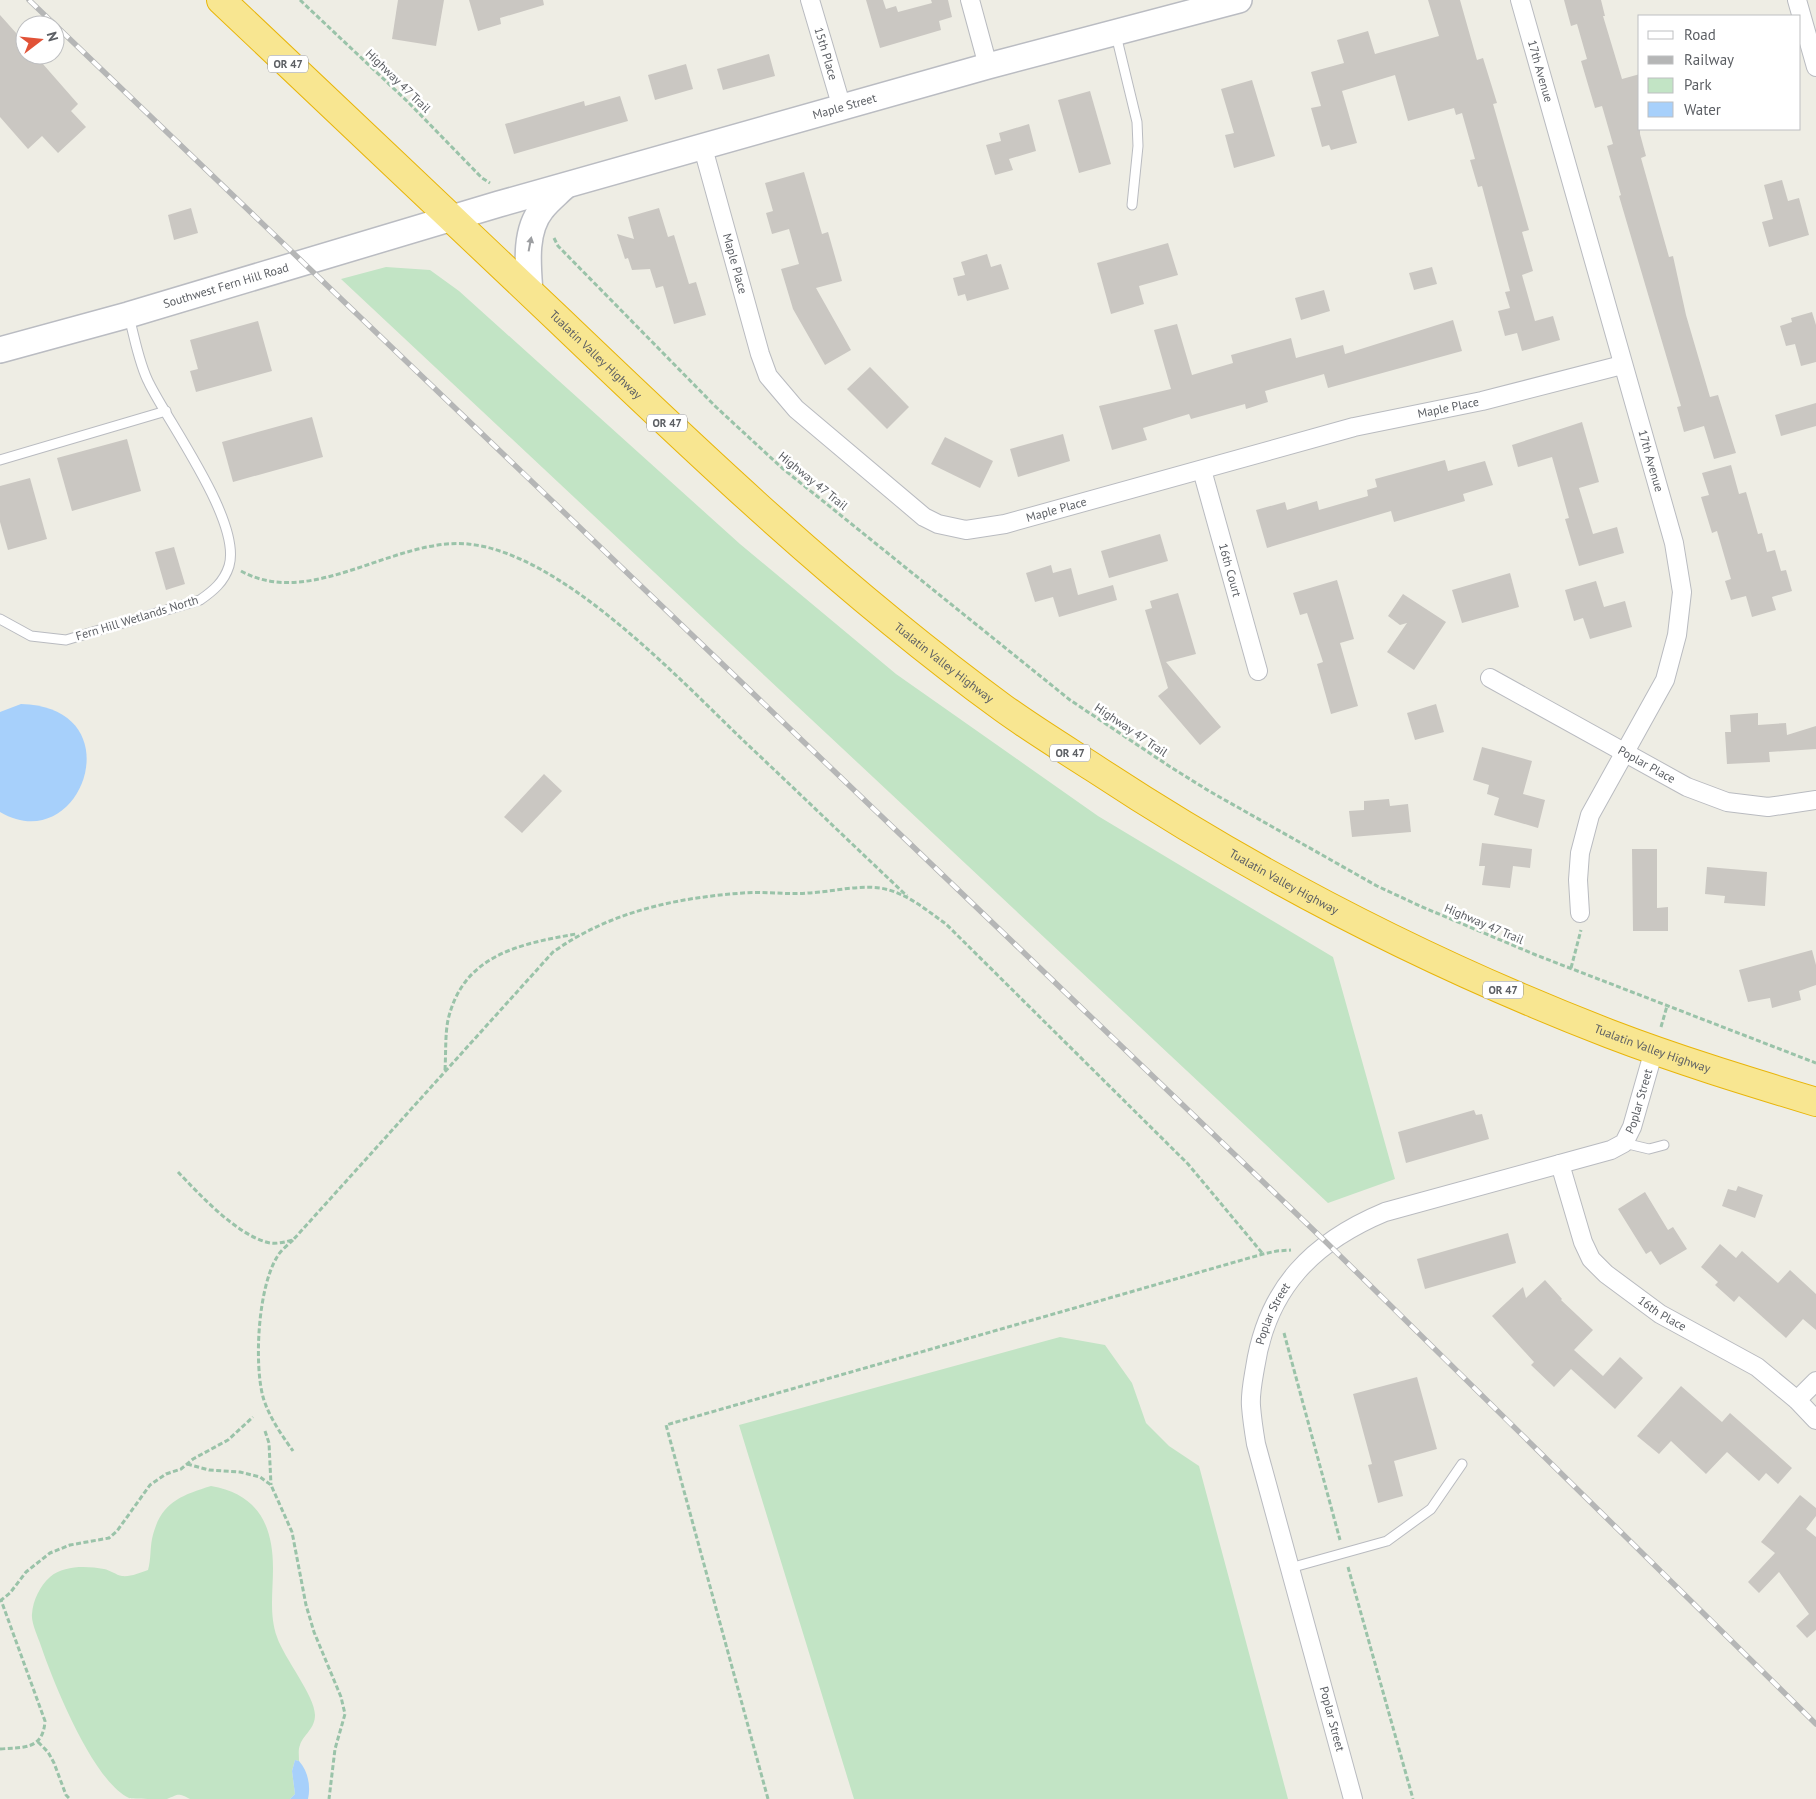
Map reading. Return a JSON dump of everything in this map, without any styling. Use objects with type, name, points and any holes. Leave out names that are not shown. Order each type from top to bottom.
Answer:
[{"type":"highway","name":"Tualatin Valley Highway","points":[[222,0],[451,219],[791,537],[866,600],[1004,709],[1137,796],[1299,891],[1374,930],[1509,992],[1654,1050],[1816,1102]]},
{"type":"street","name":"15th Place","points":[[810,0],[842,108]]},
{"type":"street","points":[[970,0],[988,66]]},
{"type":"street","name":"Maple Street","points":[[451,219],[988,66],[1239,0]]},
{"type":"street","name":"17th Avenue","points":[[1520,0],[1674,543],[1682,592],[1677,635],[1665,680],[1590,815],[1584,834],[1578,880],[1580,913]]},
{"type":"street","points":[[1798,0],[1816,67]]},
{"type":"street","name":"Maple Place","points":[[703,148],[760,354],[768,376],[796,409],[924,517],[951,528],[966,530],[1005,524],[1354,428],[1482,401],[1622,365]]},
{"type":"street","points":[[530,292],[528,248],[535,222],[541,210],[564,187]]},
{"type":"street","name":"Southwest Fern Hill Road","points":[[0,350],[128,315],[451,219]]},
{"type":"street","name":"16th Court","points":[[1202,470],[1258,671]]},
{"type":"street","name":"Poplar Place","points":[[1490,678],[1687,787],[1727,802],[1768,807],[1816,800]]},
{"type":"street","name":"Poplar Street","points":[[1353,1799],[1256,1444],[1250,1404],[1258,1348],[1265,1325],[1284,1287],[1311,1256],[1343,1231],[1385,1212],[1611,1150],[1624,1143],[1632,1127],[1654,1050]]},
{"type":"street","name":"16th Place","points":[[1560,1164],[1583,1242],[1592,1259],[1606,1274],[1660,1314],[1757,1367],[1797,1400],[1816,1420]]},
{"type":"street","points":[[1797,1400],[1816,1381]]},
{"type":"lane","points":[[1116,32],[1137,122],[1138,146],[1132,205]]},
{"type":"lane","points":[[128,315],[148,382],[217,503],[231,549],[229,564]]},
{"type":"lane","points":[[0,460],[166,411]]},
{"type":"lane","name":"Fern Hill Wetlands North","points":[[0,618],[31,636],[66,640],[200,600],[218,585],[229,564]]},
{"type":"lane","points":[[1624,1143],[1649,1149],[1664,1145]]},
{"type":"lane","points":[[1290,1568],[1387,1542],[1432,1509],[1462,1464]]},
{"type":"path","name":"Highway 47 Trail","points":[[300,0],[408,102],[482,178]]},
{"type":"path","name":"Highway 47 Trail","points":[[552,236],[558,246],[716,407],[782,468],[1070,700],[1209,791],[1377,886],[1420,906],[1571,968],[1816,1063]]},
{"type":"path","points":[[229,564],[252,577],[285,584],[320,578],[436,546],[465,544],[492,547],[523,561],[563,583],[626,629],[910,898],[946,924],[1174,1150],[1263,1254]]},
{"type":"path","points":[[294,1451],[276,1427],[263,1397],[258,1351],[264,1290],[277,1256],[553,952],[579,934],[616,917],[684,900],[745,893],[806,893],[848,888],[880,888],[910,898]]},
{"type":"path","points":[[1571,968],[1581,935],[1580,913]]},
{"type":"path","points":[[445,1070],[450,1014],[454,998],[472,972],[498,954],[542,940],[579,934]]},
{"type":"path","points":[[178,1172],[222,1216],[254,1236],[272,1243],[293,1240]]},
{"type":"path","points":[[768,1799],[666,1425],[1277,1250],[1294,1250],[1311,1256]]},
{"type":"path","points":[[1286,1325],[1283,1331],[1285,1339],[1413,1799]]},
{"type":"path","points":[[0,1749],[26,1747],[38,1742],[44,1734],[45,1721],[38,1697],[25,1671],[8,1615],[1,1600],[10,1593],[26,1572],[50,1553],[70,1545],[109,1538],[117,1531],[150,1485],[228,1440],[253,1418]]},
{"type":"path","points":[[265,1431],[269,1443],[271,1485],[292,1532],[306,1605],[314,1632],[341,1697],[345,1714],[335,1749],[329,1799]]},
{"type":"path","points":[[187,1464],[209,1470],[240,1472],[260,1477],[271,1485]]},
{"type":"path","points":[[38,1742],[48,1752],[66,1795],[70,1799]]},
{"type":"green space","points":[[386,267],[430,270],[459,291],[740,544],[896,674],[1098,816],[1333,957],[1395,1179],[1328,1203],[341,279]]},
{"type":"green space","points":[[1060,1337],[1105,1345],[1132,1383],[1146,1423],[1169,1446],[1199,1466],[1288,1799],[854,1799],[739,1425]]},
{"type":"green space","points":[[211,1486],[240,1496],[251,1504],[266,1525],[272,1552],[272,1612],[277,1637],[314,1707],[313,1724],[302,1741],[299,1748],[299,1761],[295,1760],[292,1771],[295,1794],[290,1799],[190,1799],[182,1795],[176,1795],[167,1799],[129,1798],[115,1788],[102,1772],[76,1730],[55,1683],[35,1630],[32,1614],[35,1599],[40,1589],[50,1577],[62,1570],[76,1567],[90,1567],[125,1576],[148,1570],[152,1539],[160,1517],[166,1509],[189,1493]]},
{"type":"water","points":[[21,704],[56,711],[78,729],[86,752],[84,777],[73,800],[54,816],[29,821],[0,812],[0,712]]},
{"type":"water","points":[[295,1760],[299,1761],[307,1774],[309,1784],[308,1799],[290,1799],[295,1794],[292,1771]]},
{"type":"building","points":[[398,0],[444,0],[436,46],[392,39]]},
{"type":"building","points":[[469,0],[543,0],[544,5],[500,18],[501,24],[478,31]]},
{"type":"building","points":[[866,0],[883,0],[886,9],[896,6],[898,12],[932,3],[931,0],[948,0],[952,17],[939,21],[941,30],[880,48]]},
{"type":"building","points":[[1428,0],[1460,0],[1477,60],[1483,58],[1497,103],[1493,104],[1529,230],[1522,232],[1533,271],[1522,275],[1535,321],[1553,316],[1560,340],[1522,351],[1517,333],[1505,336],[1498,311],[1510,308],[1505,292],[1510,291],[1482,186],[1478,187],[1470,160],[1475,159],[1462,113],[1456,115],[1454,108],[1408,121],[1395,75],[1342,91],[1357,143],[1331,150],[1329,145],[1322,147],[1311,108],[1321,106],[1311,72],[1344,63],[1337,40],[1368,31],[1375,54],[1439,36]]},
{"type":"building","points":[[1564,0],[1601,0],[1605,16],[1603,16],[1622,79],[1638,75],[1638,130],[1640,130],[1646,156],[1641,158],[1669,257],[1673,256],[1686,315],[1710,397],[1718,395],[1736,453],[1714,459],[1704,426],[1684,432],[1677,407],[1681,406],[1619,196],[1621,195],[1607,146],[1613,144],[1602,106],[1595,108],[1581,61],[1587,59],[1577,24],[1571,26]]},
{"type":"building","points":[[0,15],[15,32],[15,65],[44,65],[78,104],[71,111],[86,127],[58,153],[42,136],[28,149],[0,117]]},
{"type":"building","points":[[769,54],[775,76],[723,90],[717,69]]},
{"type":"building","points":[[686,64],[693,89],[655,100],[648,75]]},
{"type":"building","points":[[1252,80],[1275,156],[1234,168],[1225,135],[1234,133],[1221,89]]},
{"type":"building","points":[[1090,91],[1111,164],[1079,173],[1058,100]]},
{"type":"building","points":[[620,96],[628,121],[514,154],[505,124],[584,101],[585,106]]},
{"type":"building","points":[[1029,124],[1036,151],[1009,159],[1013,170],[995,175],[986,145],[1001,141],[999,133]]},
{"type":"building","points":[[804,172],[822,234],[828,232],[842,281],[816,288],[851,350],[825,365],[793,309],[781,269],[799,264],[789,229],[772,234],[766,213],[773,211],[765,183]]},
{"type":"building","points":[[1782,180],[1788,201],[1799,198],[1809,235],[1769,247],[1762,222],[1773,219],[1764,185]]},
{"type":"building","points":[[191,208],[198,233],[174,240],[168,215]]},
{"type":"building","points":[[659,208],[668,237],[674,235],[689,284],[696,282],[706,315],[674,324],[663,286],[656,288],[650,269],[632,270],[628,258],[625,259],[617,234],[634,239],[628,217]]},
{"type":"building","points":[[1168,243],[1178,275],[1139,286],[1144,304],[1111,314],[1097,263]]},
{"type":"building","points":[[987,254],[991,267],[1001,264],[1009,289],[967,301],[965,294],[958,296],[953,278],[965,275],[961,262]]},
{"type":"building","points":[[1432,267],[1437,284],[1414,290],[1409,273]]},
{"type":"building","points":[[1324,290],[1330,311],[1301,320],[1295,298]]},
{"type":"building","points":[[1812,312],[1816,325],[1816,362],[1801,366],[1795,344],[1786,346],[1780,326],[1792,322],[1791,318]]},
{"type":"building","points":[[1453,320],[1462,351],[1328,388],[1324,374],[1265,391],[1268,402],[1246,409],[1245,404],[1191,419],[1189,414],[1143,428],[1147,440],[1112,450],[1099,406],[1171,389],[1154,330],[1177,324],[1192,375],[1233,363],[1231,355],[1291,338],[1296,358],[1343,345],[1345,354]]},
{"type":"building","points":[[258,321],[272,371],[196,392],[190,371],[198,369],[190,340]]},
{"type":"building","points":[[870,367],[909,407],[887,429],[847,389]]},
{"type":"building","points":[[1816,403],[1816,426],[1781,436],[1775,415]]},
{"type":"building","points":[[312,417],[323,457],[233,482],[222,442]]},
{"type":"building","points":[[1582,422],[1599,482],[1579,488],[1593,534],[1617,527],[1624,553],[1579,566],[1565,519],[1569,518],[1552,457],[1518,467],[1512,445]]},
{"type":"building","points":[[1063,434],[1070,461],[1018,477],[1010,449]]},
{"type":"building","points":[[945,437],[993,461],[980,488],[931,464]]},
{"type":"building","points":[[127,439],[141,491],[72,511],[57,458]]},
{"type":"building","points":[[1445,460],[1448,471],[1485,461],[1493,485],[1463,494],[1465,501],[1394,522],[1391,511],[1267,548],[1256,510],[1285,502],[1287,510],[1317,501],[1319,510],[1368,496],[1367,490],[1377,487],[1375,479]]},
{"type":"building","points":[[1731,465],[1739,494],[1746,492],[1758,534],[1762,533],[1767,552],[1775,550],[1781,571],[1786,570],[1792,591],[1772,597],[1776,610],[1752,617],[1746,596],[1731,600],[1725,581],[1731,579],[1717,531],[1712,533],[1701,497],[1709,495],[1702,473]]},
{"type":"building","points":[[30,478],[47,539],[8,550],[0,522],[0,486]]},
{"type":"building","points":[[1160,534],[1168,561],[1109,578],[1101,551]]},
{"type":"building","points":[[174,547],[185,584],[166,590],[155,552]]},
{"type":"building","points":[[1051,565],[1053,573],[1071,568],[1078,595],[1113,585],[1117,600],[1059,617],[1053,597],[1035,602],[1026,573]]},
{"type":"building","points":[[1510,573],[1519,607],[1462,623],[1452,590]]},
{"type":"building","points":[[1337,580],[1354,639],[1340,643],[1358,706],[1331,714],[1317,664],[1323,662],[1307,613],[1300,615],[1293,593]]},
{"type":"building","points":[[1596,581],[1604,607],[1625,601],[1632,627],[1590,639],[1583,618],[1574,621],[1565,590]]},
{"type":"building","points":[[1178,593],[1196,654],[1166,662],[1221,727],[1200,745],[1158,696],[1168,688],[1145,610],[1152,608],[1150,601]]},
{"type":"building","points":[[1403,594],[1446,622],[1414,670],[1387,652],[1407,623],[1400,625],[1388,616]]},
{"type":"building","points":[[1436,704],[1444,732],[1415,740],[1407,713]]},
{"type":"building","points":[[1758,713],[1758,725],[1786,723],[1787,735],[1816,726],[1816,749],[1769,752],[1770,762],[1727,764],[1725,732],[1731,732],[1730,715]]},
{"type":"building","points":[[1482,747],[1532,761],[1523,794],[1545,800],[1538,828],[1494,815],[1499,798],[1487,794],[1489,785],[1473,780]]},
{"type":"building","points":[[544,774],[562,791],[522,833],[504,817]]},
{"type":"building","points":[[1389,799],[1390,806],[1408,804],[1411,832],[1352,837],[1349,811],[1364,810],[1364,801]]},
{"type":"building","points":[[1482,843],[1532,849],[1530,868],[1513,866],[1510,888],[1482,885],[1485,866],[1479,866]]},
{"type":"building","points":[[1632,849],[1657,849],[1657,908],[1668,907],[1668,931],[1633,931]]},
{"type":"building","points":[[1707,867],[1767,872],[1765,906],[1724,903],[1725,896],[1705,894]]},
{"type":"building","points":[[1812,950],[1816,965],[1816,985],[1799,991],[1801,1000],[1772,1008],[1770,998],[1748,1002],[1739,970]]},
{"type":"building","points":[[1474,1110],[1476,1115],[1482,1114],[1489,1139],[1406,1163],[1398,1132]]},
{"type":"building","points":[[1738,1186],[1763,1195],[1755,1218],[1722,1206],[1728,1189],[1736,1191]]},
{"type":"building","points":[[1645,1192],[1668,1230],[1673,1227],[1687,1249],[1660,1265],[1651,1251],[1646,1254],[1618,1209]]},
{"type":"building","points":[[1508,1233],[1516,1263],[1425,1289],[1417,1259]]},
{"type":"building","points":[[1720,1244],[1736,1258],[1742,1251],[1778,1283],[1790,1270],[1816,1294],[1816,1330],[1803,1319],[1786,1338],[1739,1296],[1734,1302],[1715,1285],[1718,1282],[1701,1267]]},
{"type":"building","points":[[1545,1280],[1561,1300],[1593,1330],[1574,1350],[1603,1376],[1620,1357],[1643,1378],[1615,1409],[1571,1369],[1554,1387],[1531,1365],[1534,1362],[1492,1316],[1523,1287],[1526,1298]]},
{"type":"building","points":[[1417,1377],[1437,1449],[1394,1461],[1403,1496],[1378,1503],[1368,1465],[1372,1464],[1353,1394]]},
{"type":"building","points":[[1681,1386],[1722,1422],[1730,1413],[1792,1468],[1778,1484],[1766,1473],[1759,1481],[1727,1452],[1706,1474],[1671,1441],[1659,1454],[1637,1436]]},
{"type":"building","points":[[1800,1495],[1816,1508],[1816,1516],[1806,1529],[1816,1537],[1816,1630],[1807,1638],[1796,1626],[1809,1614],[1779,1572],[1759,1593],[1748,1582],[1775,1553],[1761,1542]]},
{"type":"railway","points":[[29,0],[1327,1243],[1816,1724]]}]
